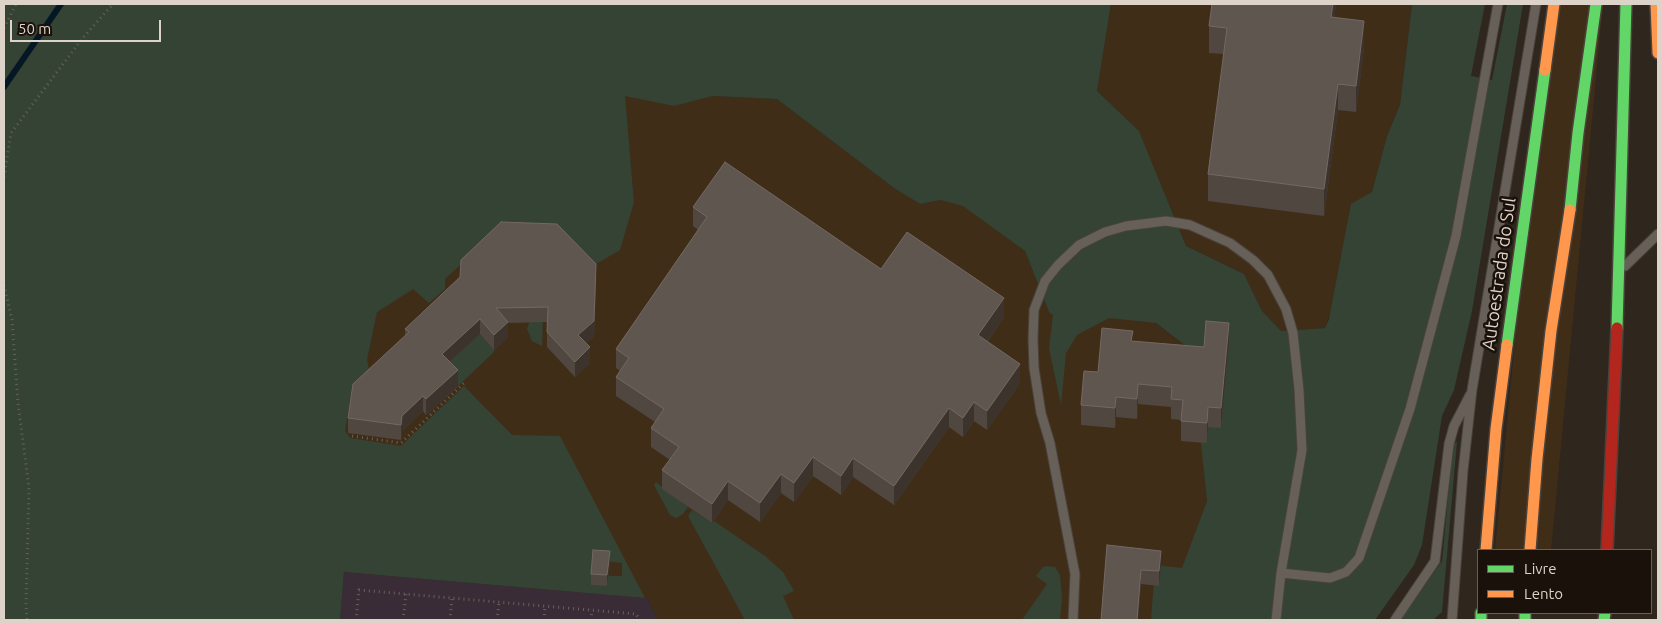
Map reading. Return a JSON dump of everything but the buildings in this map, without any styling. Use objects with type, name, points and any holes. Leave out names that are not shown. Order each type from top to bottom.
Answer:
[{"type":"highway","name":"Autoestrada do Sul","points":[[1486,549],[1496,430],[1554,4]]},
{"type":"highway","points":[[1530,549],[1537,459],[1551,331],[1571,202],[1578,133],[1596,4]]},
{"type":"highway","points":[[1607,549],[1619,272],[1626,4]]},
{"type":"highway","points":[[1656,4],[1658,52]]},
{"type":"lane","points":[[1281,573],[1330,578],[1346,572],[1359,558],[1410,409],[1456,236],[1498,4]]},
{"type":"lane","points":[[1452,620],[1463,471],[1472,390],[1536,4]]},
{"type":"lane","points":[[1073,620],[1075,574],[1050,443],[1041,413],[1034,368],[1034,310],[1045,281],[1058,264],[1079,245],[1105,232],[1126,226],[1166,221],[1190,225],[1213,235],[1230,243],[1252,260],[1268,275],[1286,308],[1293,333],[1299,390],[1302,450],[1281,573],[1276,620]]},
{"type":"lane","points":[[1619,272],[1658,234]]},
{"type":"lane","points":[[1396,620],[1435,562],[1449,444],[1454,426],[1472,390]]},
{"type":"path","points":[[4,28],[16,4]]},
{"type":"path","points":[[4,177],[11,133],[82,39],[113,4]]},
{"type":"path","points":[[4,285],[12,320],[18,403],[29,488],[27,620]]},
{"type":"path","points":[[352,436],[401,443],[465,382]]},
{"type":"path","points":[[356,620],[359,590],[636,614],[640,620]]},
{"type":"path","points":[[403,620],[406,594]]},
{"type":"path","points":[[450,620],[452,598]]},
{"type":"path","points":[[497,620],[499,602]]},
{"type":"path","points":[[544,620],[545,606]]},
{"type":"path","points":[[591,620],[592,610]]},
{"type":"shaded area","points":[[1111,4],[1412,4],[1400,105],[1387,136],[1372,192],[1325,328],[1281,331],[1262,311],[1244,274],[1186,246],[1139,131],[1097,91]]},
{"type":"shaded area","points":[[1547,4],[1603,4],[1551,549],[1495,549]]},
{"type":"shaded area","points":[[624,95],[674,106],[713,96],[777,99],[894,188],[920,204],[941,200],[963,205],[1025,251],[1049,312],[1132,305],[1192,351],[1207,501],[1164,620],[658,620],[647,598],[344,572],[336,400],[382,290],[634,202]]},
{"type":"shaded area","points":[[344,572],[647,598],[658,620],[340,620]]},
{"type":"green space","points":[[4,4],[1111,4],[1097,91],[1139,131],[1186,246],[1244,274],[1262,311],[1281,331],[1325,328],[1329,319],[1351,204],[1372,192],[1387,136],[1400,105],[1412,4],[1485,4],[1471,76],[1492,80],[1507,4],[1523,4],[1472,311],[1454,390],[1442,416],[1422,545],[1414,565],[1375,620],[1151,620],[1155,565],[1182,568],[1207,501],[1191,350],[1156,323],[1109,318],[1077,335],[1066,353],[1061,405],[1049,348],[1053,315],[1049,312],[1025,251],[963,206],[941,200],[920,204],[894,188],[777,99],[713,96],[674,106],[625,96],[634,202],[620,250],[591,267],[496,232],[445,279],[445,289],[429,303],[413,289],[377,312],[367,360],[369,369],[374,374],[351,394],[345,431],[350,438],[401,446],[464,386],[512,435],[560,436],[645,598],[344,572],[340,620],[4,620]],"holes":[[[594,560],[622,563],[622,576],[608,576],[591,567],[591,562]]]},
{"type":"green space","points":[[543,314],[542,346],[532,341],[527,329],[529,323]]},
{"type":"green space","points":[[480,334],[495,351],[458,386],[442,369]]},
{"type":"green space","points":[[1457,442],[1442,612],[1433,620],[1400,620],[1442,561],[1453,444]]},
{"type":"green space","points":[[656,482],[688,507],[683,514],[676,518],[670,515],[654,485]]},
{"type":"green space","points":[[692,510],[712,523],[714,521],[765,556],[783,572],[794,591],[783,596],[794,620],[745,620],[688,516]]},
{"type":"green space","points":[[1043,567],[1055,567],[1060,575],[1062,598],[1060,620],[1022,620],[1047,584],[1036,576]]},
{"type":"waterway","points":[[4,87],[61,4]]},
{"type":"traffic: fast","points":[[1570,210],[1578,133],[1596,4]]},
{"type":"traffic: fast","points":[[1617,328],[1626,4]]},
{"type":"traffic: fast","points":[[1507,345],[1545,70]]},
{"type":"traffic: fast","points":[[1481,614],[1481,620]]},
{"type":"traffic: fast","points":[[1525,614],[1525,620]]},
{"type":"traffic: fast","points":[[1604,620],[1605,614]]},
{"type":"traffic: slow","points":[[1545,70],[1554,4]]},
{"type":"traffic: slow","points":[[1656,4],[1658,53]]},
{"type":"traffic: slow","points":[[1530,549],[1537,459],[1551,331],[1570,210]]},
{"type":"traffic: slow","points":[[1486,549],[1496,429],[1507,345]]},
{"type":"traffic: jam","points":[[1607,549],[1617,328]]}]
